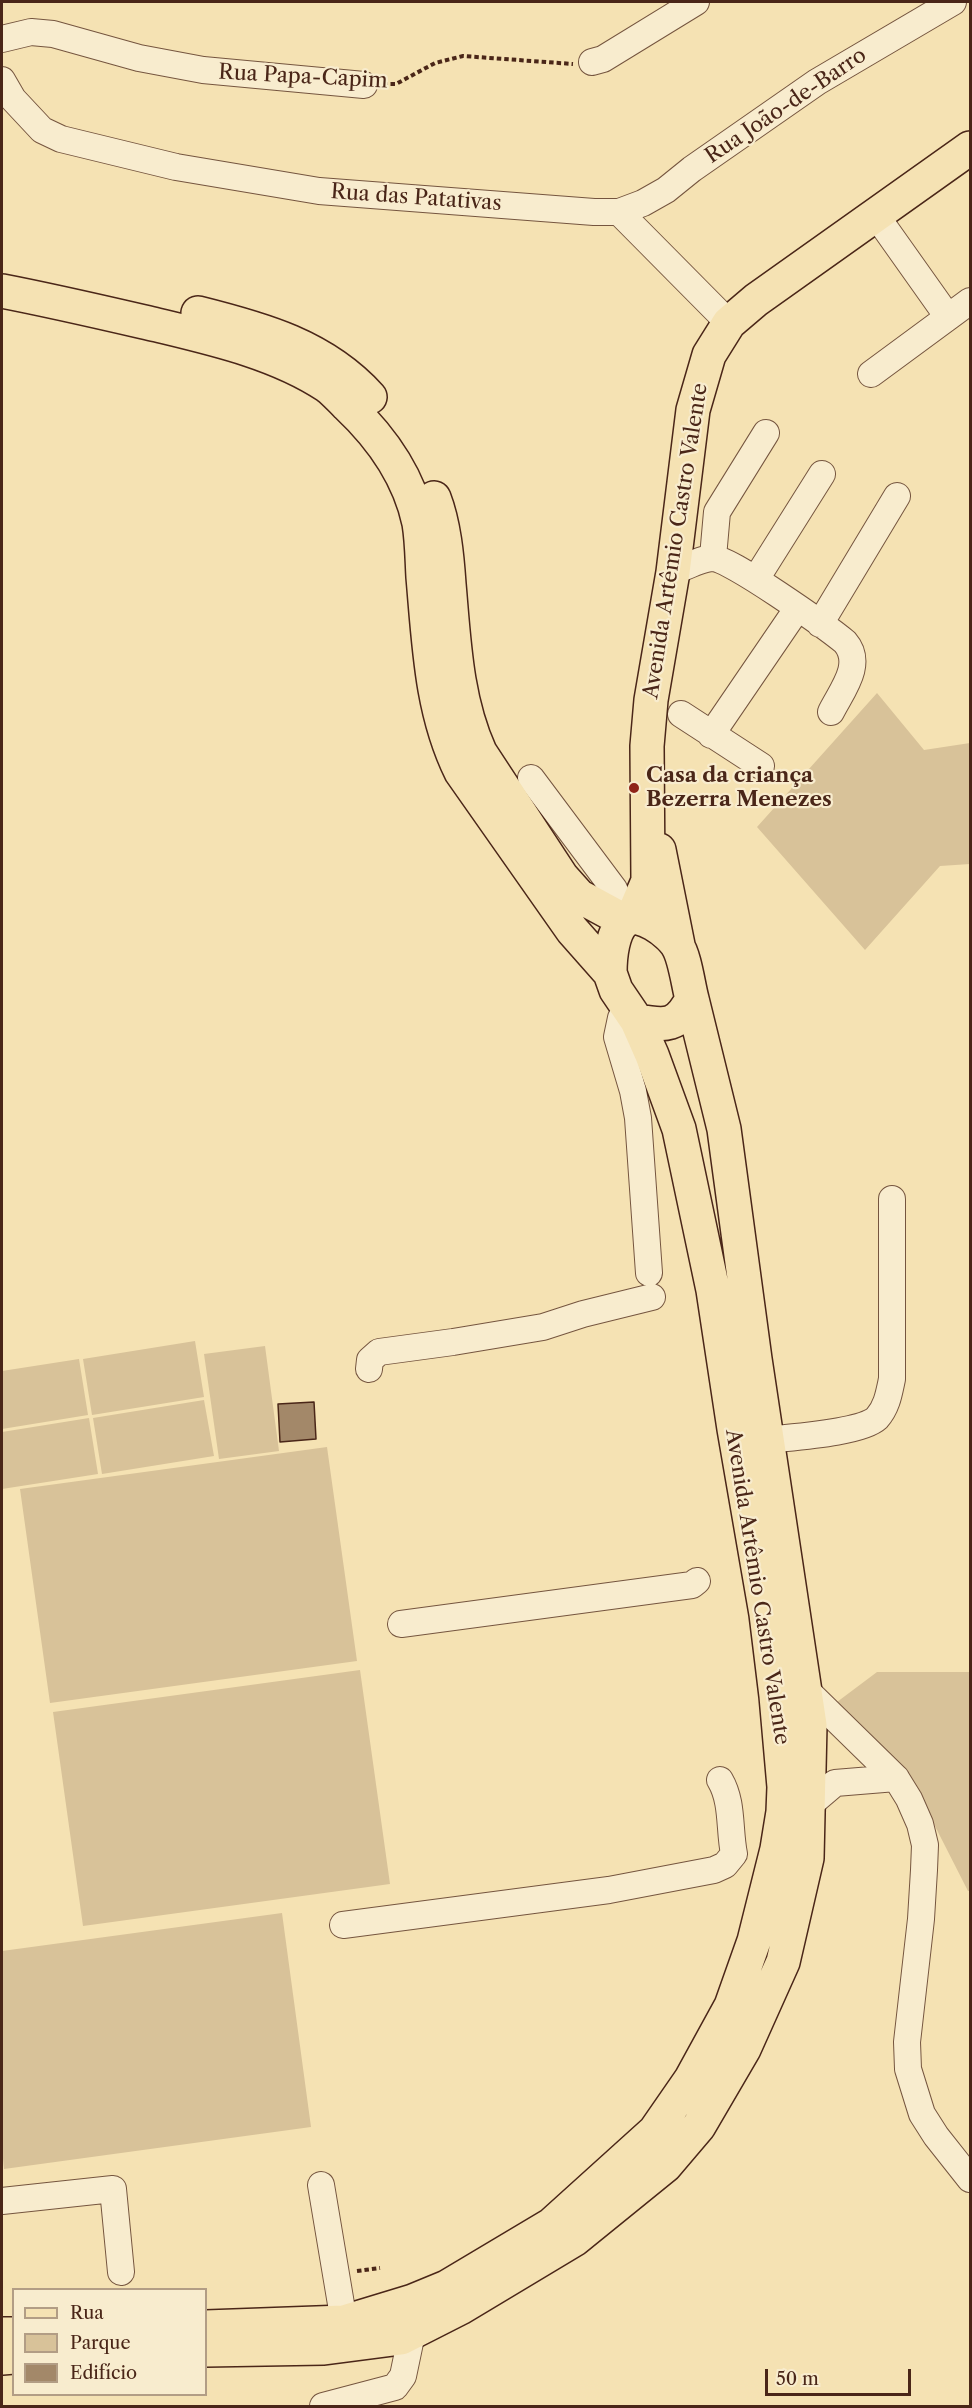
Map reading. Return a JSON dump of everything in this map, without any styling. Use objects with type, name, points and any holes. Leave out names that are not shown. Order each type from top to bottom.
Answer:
[{"type":"main road","name":"Avenida Artêmio Castro Valente","points":[[628,919],[648,881],[647,746],[651,700],[673,572],[693,410],[709,355],[729,324],[756,300],[970,148]]},
{"type":"main road","points":[[2,269],[41,276],[250,326],[295,343],[336,365],[362,388],[404,437],[420,464],[440,512],[455,660],[465,714],[480,752],[562,877],[579,896],[628,919],[641,919],[655,924],[678,945],[724,1129],[767,1440],[810,1725],[807,1858],[783,1962],[744,2049],[699,2126],[665,2166],[575,2240],[460,2308],[406,2336],[324,2348],[207,2350]]},
{"type":"main road","points":[[2,291],[216,339],[283,363],[328,387],[369,425],[393,459],[409,489],[419,524],[431,669],[438,710],[451,750],[461,772],[572,930],[610,973]]},
{"type":"main road","name":"Avenida Artêmio Castro Valente","points":[[648,811],[658,842],[678,945]]},
{"type":"main road","points":[[628,919],[618,932],[610,958],[610,973],[616,990],[632,1014],[660,1025],[670,1023],[684,1013],[692,999]]},
{"type":"main road","name":"Avenida Artêmio Castro Valente","points":[[207,2327],[344,2322],[413,2301],[447,2287],[551,2225],[655,2131],[691,2079],[731,2006],[754,1941],[777,1849],[783,1812],[784,1787],[776,1696],[714,1290],[679,1129],[632,1014]]},
{"type":"street","points":[[592,62],[603,59],[696,2]]},
{"type":"street","name":"Rua João-de-Barro","points":[[619,212],[643,203],[666,190],[692,169],[817,82],[953,2]]},
{"type":"street","name":"Rua Papa-Capim","points":[[2,39],[32,33],[52,34],[139,58],[203,70],[364,85]]},
{"type":"street","name":"Rua das Patativas","points":[[2,80],[13,99],[42,130],[61,139],[176,167],[319,191],[619,212]]},
{"type":"street","points":[[619,212],[729,324]]},
{"type":"street","points":[[875,214],[948,317]]},
{"type":"street","points":[[871,374],[970,301]]},
{"type":"street","points":[[713,557],[717,512],[766,433]]},
{"type":"street","points":[[756,579],[822,474]]},
{"type":"street","points":[[820,624],[897,496]]},
{"type":"street","points":[[673,572],[713,557],[724,559],[845,642],[852,650],[855,660],[853,669],[831,712]]},
{"type":"street","points":[[711,735],[797,609]]},
{"type":"street","points":[[681,714],[761,766]]},
{"type":"street","points":[[531,778],[614,889],[628,919]]},
{"type":"street","points":[[369,1369],[370,1360],[379,1352],[543,1327],[583,1314],[650,1285],[639,1126],[633,1091],[617,1037],[621,1018],[632,1014]]},
{"type":"street","points":[[767,1440],[814,1435],[866,1425],[877,1418],[886,1406],[892,1379],[892,1199]]},
{"type":"street","points":[[401,1624],[692,1585],[697,1581]]},
{"type":"street","points":[[805,1689],[896,1778],[909,1799],[920,1824],[925,1845],[921,1919],[907,2042],[908,2069],[922,2114],[936,2136],[970,2179]]},
{"type":"street","points":[[808,1806],[835,1784],[896,1778]]},
{"type":"street","points":[[343,1925],[609,1890],[714,1870],[725,1865],[734,1854],[730,1835],[730,1812],[725,1789],[720,1780]]},
{"type":"street","points":[[321,2186],[344,2322]]},
{"type":"street","points":[[2,2201],[112,2189],[121,2272]]},
{"type":"street","points":[[323,2406],[395,2387],[403,2376],[406,2336]]},
{"type":"path","name":"Rua Papa-Capim","points":[[364,85],[396,84],[435,63],[463,56],[574,64],[592,62]]},
{"type":"green space","points":[[877,693],[924,750],[970,743],[970,864],[940,866],[865,950],[757,827]]},
{"type":"green space","points":[[195,1341],[204,1397],[92,1415],[83,1359]]},
{"type":"green space","points":[[265,1346],[279,1451],[219,1459],[204,1354]]},
{"type":"green space","points":[[79,1359],[88,1415],[2,1429],[2,1371]]},
{"type":"green space","points":[[204,1400],[214,1456],[102,1474],[93,1418]]},
{"type":"green space","points":[[89,1418],[98,1474],[2,1489],[2,1432]]},
{"type":"green space","points":[[327,1447],[357,1661],[50,1703],[20,1489]]},
{"type":"green space","points":[[360,1670],[390,1884],[83,1926],[53,1712]]},
{"type":"green space","points":[[877,1672],[970,1672],[970,1891],[912,1781],[837,1702]]},
{"type":"green space","points":[[282,1913],[311,2127],[4,2169],[2,2148],[2,1951]]},
{"type":"building","points":[[314,1402],[316,1439],[280,1442],[278,1404]]},
{"type":"place","name":"Casa da criança Bezerra Menezes","points":[[634,788]]}]
